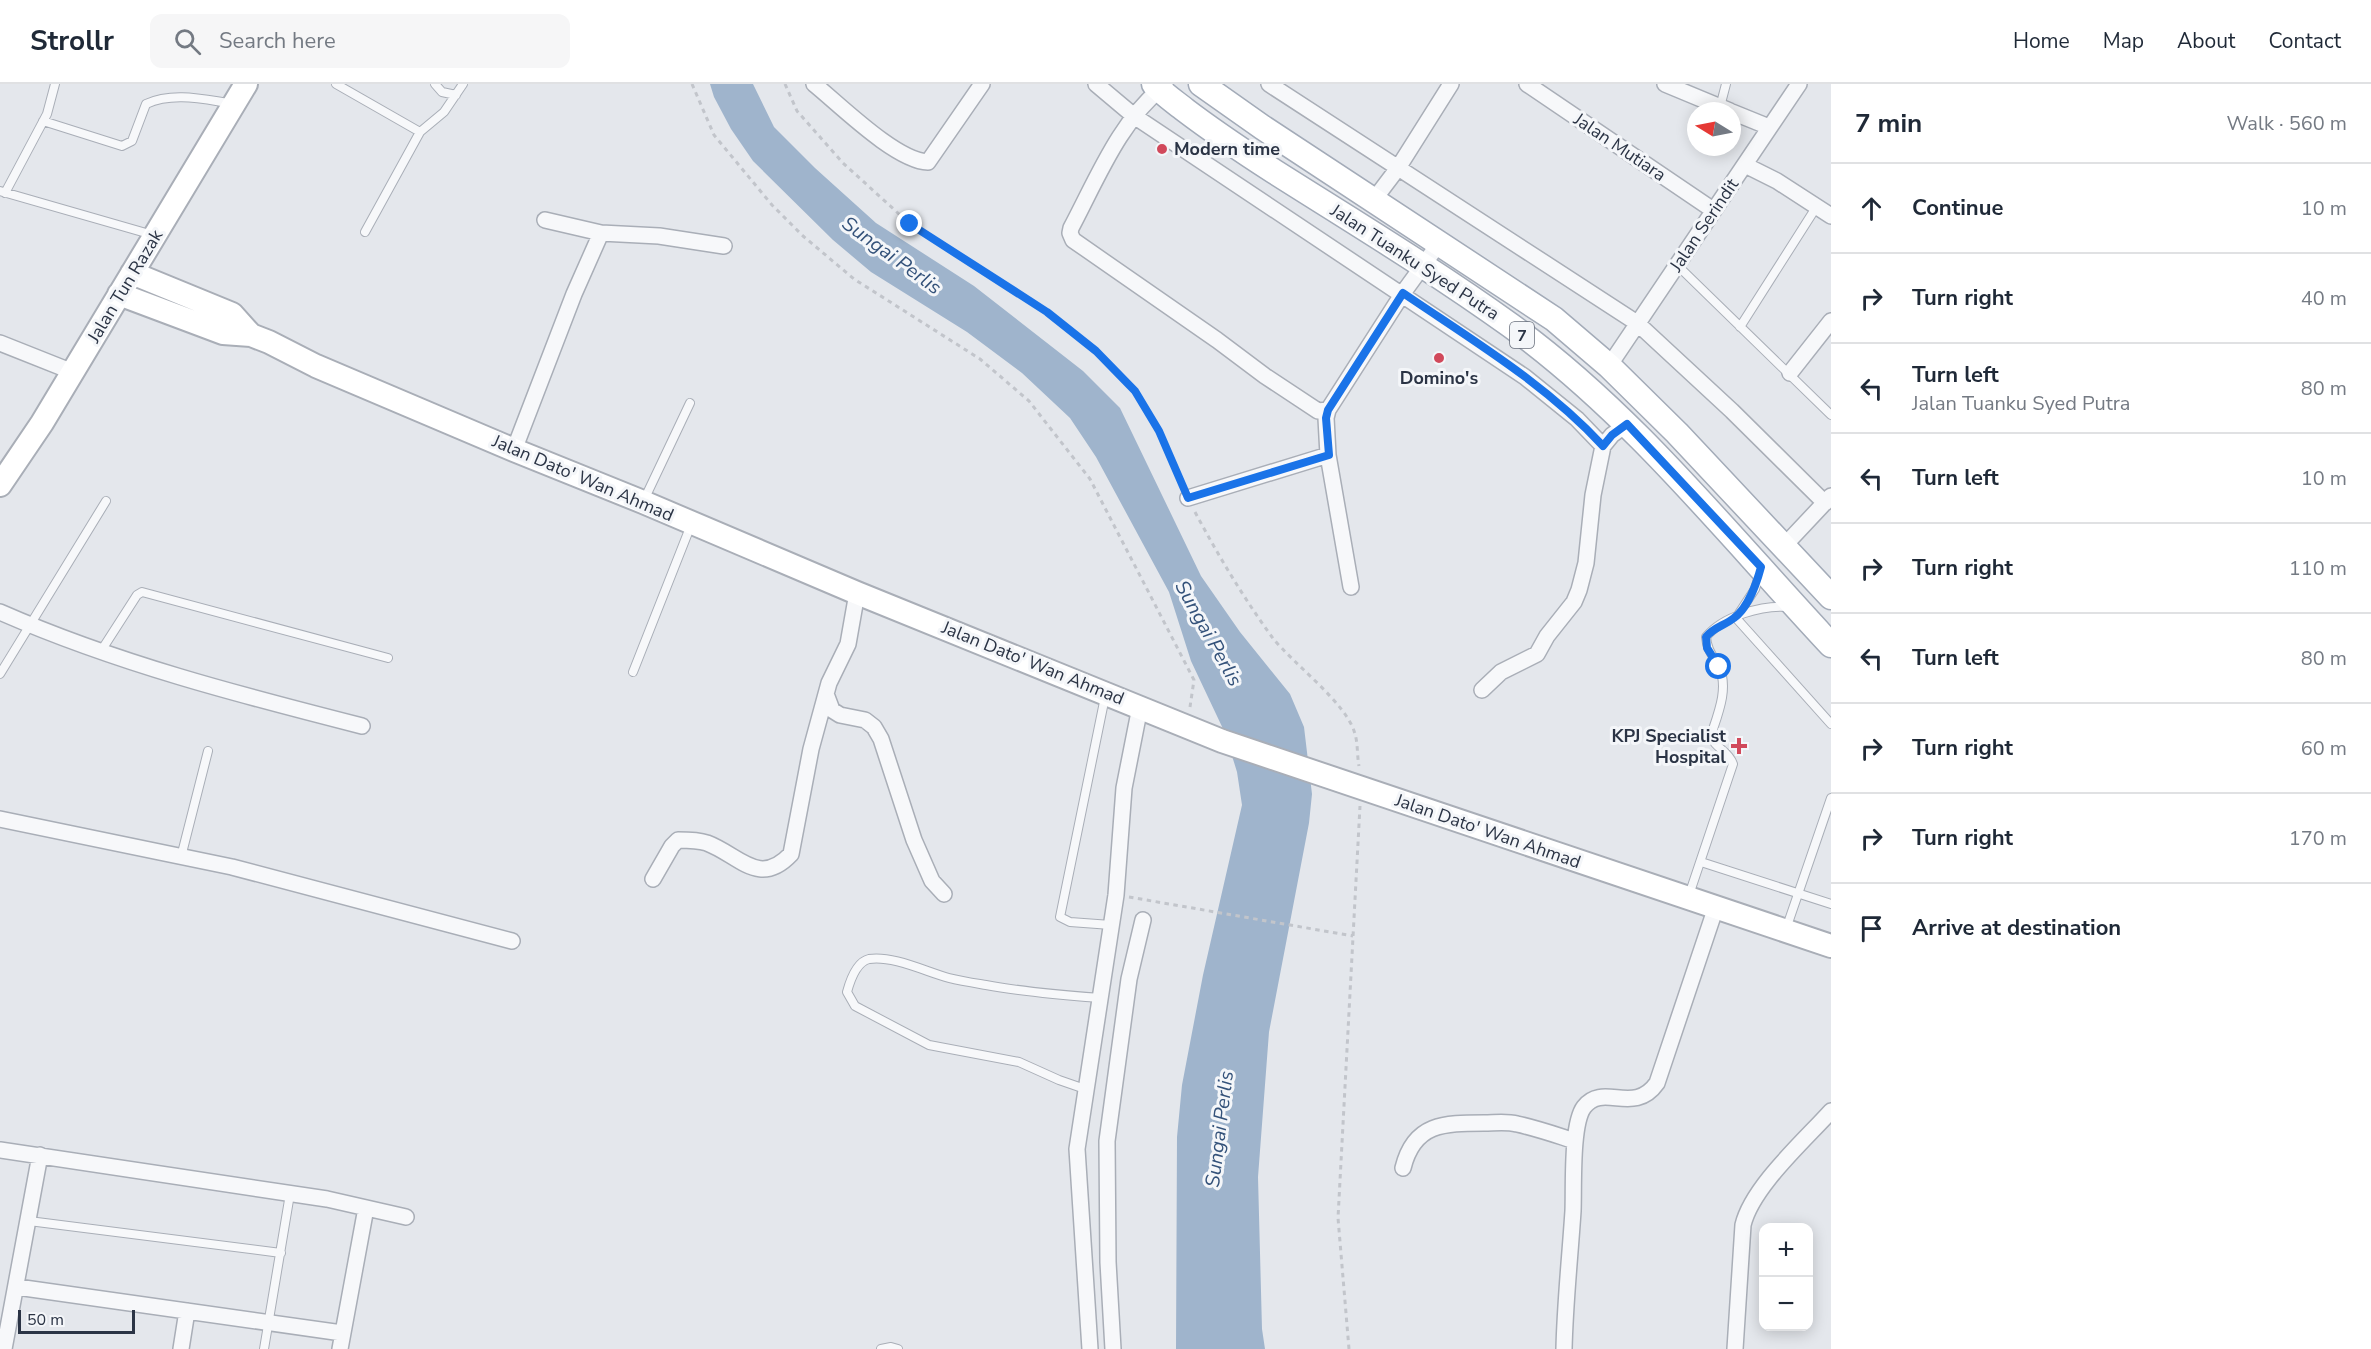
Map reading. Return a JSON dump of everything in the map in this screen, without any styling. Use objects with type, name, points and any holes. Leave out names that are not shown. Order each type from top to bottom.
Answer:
[{"type":"main road","name":"Jalan Tun Razak","points":[[3,475],[42,423],[246,84]]},
{"type":"main road","name":"Jalan Tuanku Syed Putra","points":[[1201,84],[1373,201],[1440,242],[1554,319],[1609,366],[1677,433],[1831,597]]},
{"type":"main road","name":"Jalan Tuanku Syed Putra","points":[[1160,86],[1240,150],[1423,266],[1520,333],[1592,392],[1627,424],[1831,645]]},
{"type":"main road","points":[[132,273],[232,314],[251,335]]},
{"type":"main road","points":[[120,294],[223,333],[251,335]]},
{"type":"main road","name":"Jalan Dato' Wan Ahmad","points":[[251,335],[514,450],[857,593],[1222,741],[1831,946]]},
{"type":"street","points":[[814,84],[885,142],[915,160],[928,162],[982,84]]},
{"type":"street","points":[[1096,84],[1134,116],[1526,376],[1577,419],[1603,446]]},
{"type":"street","points":[[1269,84],[1638,323],[1828,500],[1784,546]]},
{"type":"street","points":[[1373,201],[1398,168],[1451,84]]},
{"type":"street","name":"Jalan Mutiara","points":[[1527,84],[1713,210]]},
{"type":"street","points":[[1665,84],[1709,102]]},
{"type":"street","name":"Jalan Serindit","points":[[1609,366],[1799,84]]},
{"type":"street","points":[[1160,86],[1134,116],[1071,228],[1070,233],[1073,240],[1265,376],[1318,411],[1328,410]]},
{"type":"street","points":[[1741,116],[1769,128]]},
{"type":"street","points":[[1745,165],[1777,181],[1831,216]]},
{"type":"street","points":[[545,220],[601,233],[659,236],[724,246]]},
{"type":"street","points":[[514,450],[574,294],[601,233]]},
{"type":"street","points":[[1351,587],[1329,455],[1326,418],[1328,410],[1403,293],[1440,242]]},
{"type":"street","points":[[1790,374],[1831,321]]},
{"type":"street","points":[[0,343],[73,372]]},
{"type":"street","points":[[1482,690],[1501,672],[1537,654],[1547,636],[1574,602],[1580,590],[1586,563],[1593,495],[1603,446],[1612,435],[1627,424]]},
{"type":"street","points":[[1188,498],[1329,455]]},
{"type":"street","points":[[653,879],[672,846],[678,840],[708,844],[745,864],[762,870],[779,867],[790,854],[811,749],[826,694],[848,644],[857,593]]},
{"type":"street","points":[[0,612],[31,626],[101,651],[242,695],[362,726]]},
{"type":"street","points":[[826,694],[832,710],[840,716],[865,720],[874,727],[881,739],[914,840],[932,881],[944,894]]},
{"type":"street","points":[[1090,1349],[1077,1162],[1085,1089],[1116,895],[1124,788],[1140,707]]},
{"type":"street","points":[[0,819],[244,870],[512,941]]},
{"type":"street","points":[[1564,1349],[1575,1141],[1581,1113],[1585,1106],[1598,1097],[1638,1099],[1646,1096],[1657,1083],[1716,907]]},
{"type":"street","points":[[1113,1349],[1108,1262],[1107,1141],[1129,979],[1143,920]]},
{"type":"street","points":[[1735,1349],[1743,1226],[1746,1214],[1753,1200],[1769,1180],[1831,1111]]},
{"type":"street","points":[[1404,1168],[1407,1151],[1413,1143],[1429,1130],[1439,1126],[1514,1123],[1575,1141]]},
{"type":"street","points":[[0,1150],[290,1194],[406,1217]]},
{"type":"street","points":[[4,1349],[40,1155]]},
{"type":"street","points":[[16,1287],[268,1323],[341,1341],[366,1208]]},
{"type":"street","points":[[181,1349],[187,1311]]},
{"type":"lane","points":[[55,84],[43,121],[3,192],[154,236]]},
{"type":"lane","points":[[336,84],[420,132]]},
{"type":"lane","points":[[435,84],[442,92],[456,95]]},
{"type":"lane","points":[[365,232],[420,132],[444,112],[463,84]]},
{"type":"lane","points":[[1726,84],[1727,102]]},
{"type":"lane","points":[[43,121],[122,146],[132,141],[146,104],[158,98],[184,98],[234,104]]},
{"type":"lane","points":[[1740,327],[1817,206]]},
{"type":"lane","points":[[1677,265],[1831,415]]},
{"type":"lane","points":[[643,502],[690,403]]},
{"type":"lane","points":[[0,675],[106,501]]},
{"type":"lane","points":[[633,672],[692,524]]},
{"type":"lane","points":[[1736,618],[1755,589],[1761,567]]},
{"type":"lane","points":[[101,651],[137,595],[142,592],[388,658]]},
{"type":"lane","points":[[1688,898],[1733,764],[1726,750],[1716,746],[1712,741],[1711,735],[1722,696],[1723,681],[1719,667],[1707,648],[1706,637],[1712,629],[1772,606],[1796,607]]},
{"type":"lane","points":[[1736,618],[1831,724]]},
{"type":"lane","points":[[1105,693],[1060,917],[1070,922],[1111,925]]},
{"type":"lane","points":[[181,857],[208,751]]},
{"type":"lane","points":[[1786,931],[1831,798]]},
{"type":"lane","points":[[1701,862],[1831,904]]},
{"type":"lane","points":[[1085,1089],[1019,1062],[929,1045],[855,1006],[847,992],[858,966],[866,959],[878,959],[987,986],[1100,998]]},
{"type":"lane","points":[[264,1349],[290,1194]]},
{"type":"lane","points":[[29,1221],[281,1253]]},
{"type":"lane","points":[[881,1349],[891,1347],[898,1349]]},
{"type":"path","points":[[692,84],[714,135],[772,205],[803,236],[854,279],[980,359],[1029,401],[1062,441],[1090,479],[1194,680],[1193,695],[1185,726]]},
{"type":"path","points":[[785,84],[797,111],[843,163],[910,224],[1047,312],[1096,351],[1135,391],[1159,431],[1188,498],[1216,552],[1249,606],[1280,647],[1340,708],[1355,733],[1361,788],[1338,1218],[1349,1349]]},
{"type":"path","points":[[1116,895],[1353,936]]},
{"type":"water","name":"Sungai Perlis","points":[[710,84],[753,84],[774,127],[876,223],[974,286],[1083,371],[1120,408],[1201,576],[1240,632],[1290,694],[1304,727],[1312,794],[1309,823],[1269,1032],[1258,1177],[1262,1329],[1265,1349],[1176,1349],[1177,1137],[1182,1085],[1203,975],[1242,805],[1237,772],[1225,733],[1191,661],[1169,592],[1096,457],[1070,418],[1022,373],[967,332],[871,272],[833,240],[753,161],[731,129],[714,97]]},
{"type":"place","name":"Modern time","points":[[1162,149]]},
{"type":"place","name":"Domino's","points":[[1439,358]]},
{"type":"place","name":"KPJ Specialist Hospital","points":[[1739,746]]},
{"type":"route","points":[[910,224],[1047,312],[1096,351],[1135,391],[1159,431],[1188,498],[1329,455],[1326,418],[1328,410],[1403,293],[1526,376],[1577,419],[1603,446],[1612,435],[1627,424],[1761,567],[1755,589],[1736,618],[1712,629],[1706,637],[1707,648],[1719,667]]}]
